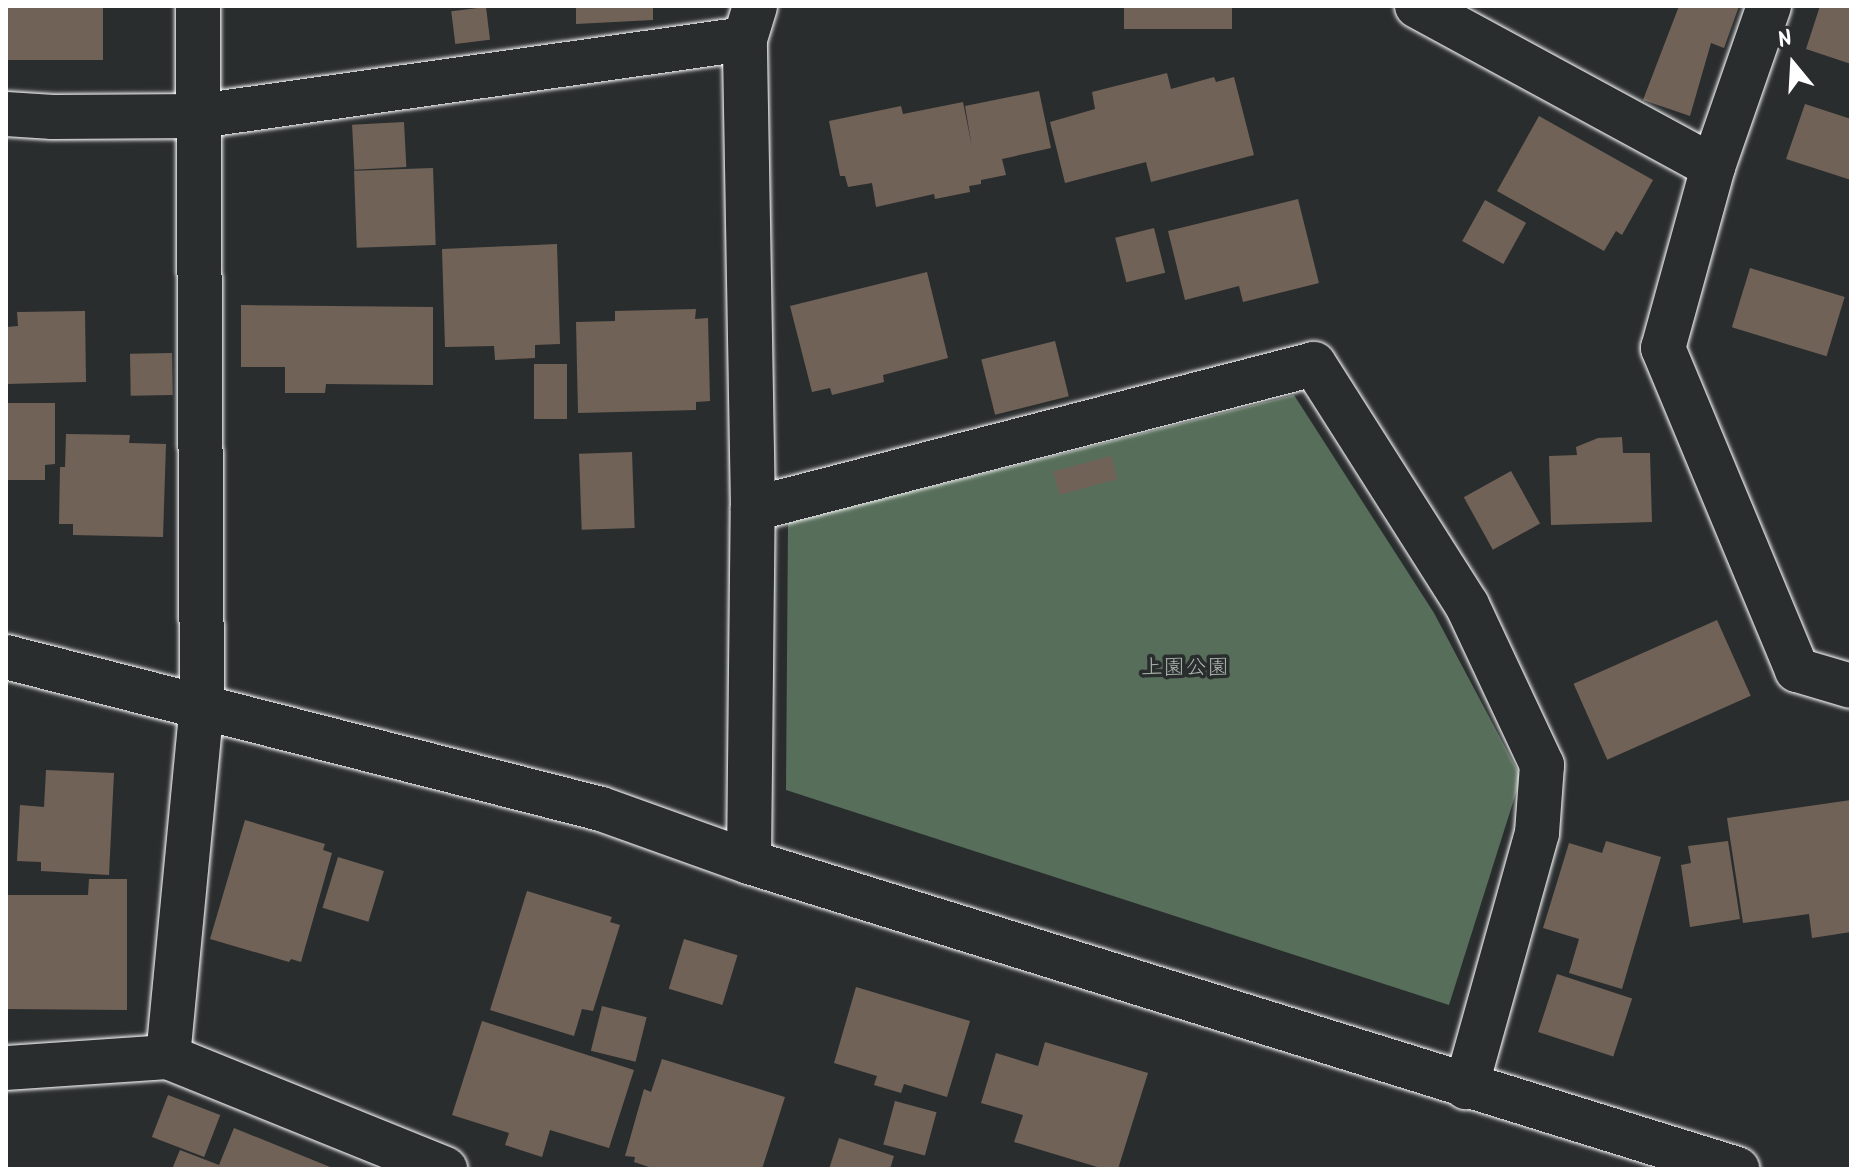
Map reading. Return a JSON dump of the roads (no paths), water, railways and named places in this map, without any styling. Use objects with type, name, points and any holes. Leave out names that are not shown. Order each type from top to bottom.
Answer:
[{"type":"street","points":[[168,1057],[202,707],[198,6]]},
{"type":"street","points":[[1417,6],[1713,167]]},
{"type":"street","points":[[1769,6],[1713,167],[1663,348],[1797,670],[1851,686]]},
{"type":"street","points":[[6,114],[53,117],[199,116],[750,22],[753,509],[749,862]]},
{"type":"street","points":[[753,509],[1314,364],[1467,605],[1542,765],[1537,833],[1466,1087]]},
{"type":"street","points":[[6,657],[601,809],[749,862],[1737,1169]]},
{"type":"street","points":[[6,1068],[168,1057],[401,1161],[445,1169]]},
{"type":"park label","name":"上園公園","points":[[1185,669]]}]
